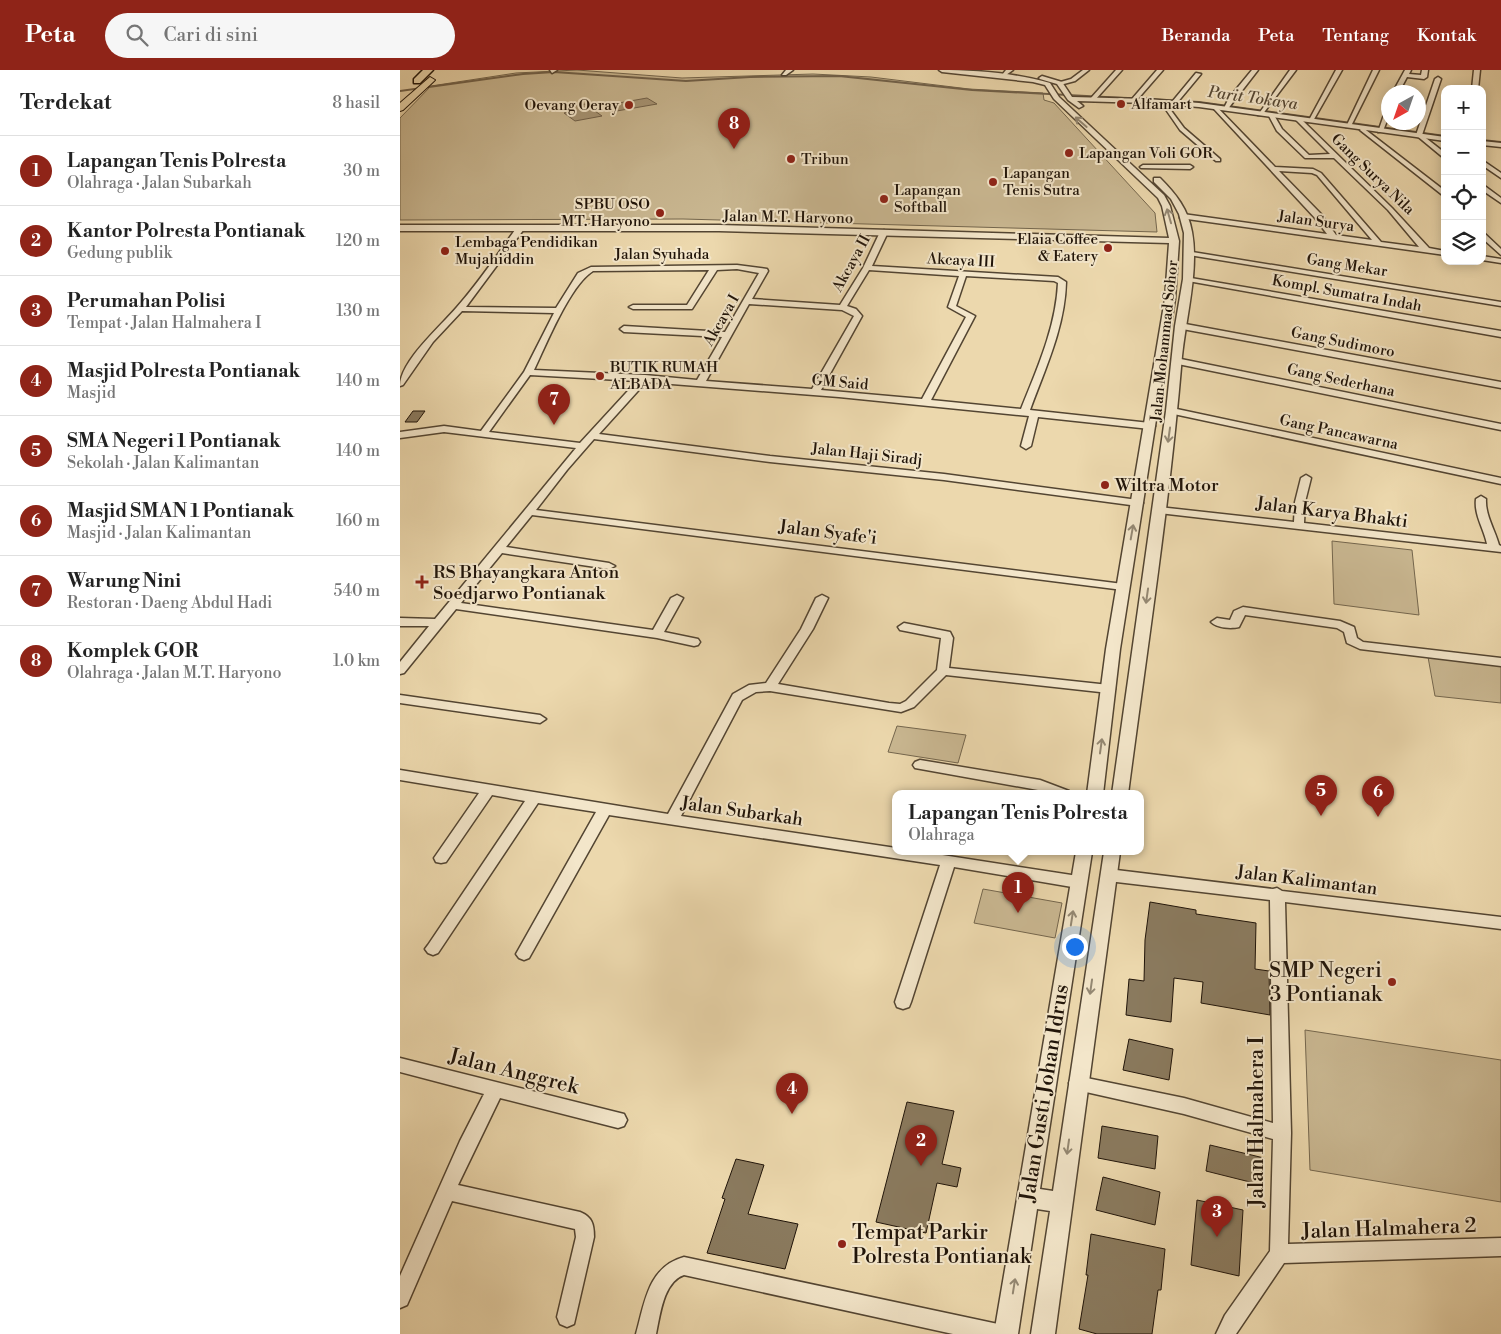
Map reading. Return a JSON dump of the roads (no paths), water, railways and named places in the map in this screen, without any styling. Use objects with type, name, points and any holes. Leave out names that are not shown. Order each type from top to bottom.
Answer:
[{"type":"highway","points":[[417,80],[439,70]]},
{"type":"main road","points":[[400,108],[429,75]]},
{"type":"main road","points":[[402,95],[417,80]]},
{"type":"street","points":[[784,74],[790,70]]},
{"type":"street","name":"Jalan Mohammad Sohor","points":[[942,70],[1038,81],[1049,85],[1055,96],[1161,197],[1166,206],[1175,237],[1170,299],[1113,649]]},
{"type":"street","points":[[964,70],[1007,72],[1049,79],[1060,83],[1073,80],[1086,70]]},
{"type":"street","points":[[1094,97],[1119,70]]},
{"type":"street","points":[[1135,98],[1160,70]]},
{"type":"street","points":[[1226,107],[1255,70]]},
{"type":"street","points":[[1262,112],[1293,70]]},
{"type":"street","points":[[1311,119],[1338,70]]},
{"type":"street","points":[[1349,124],[1376,70]]},
{"type":"street","points":[[1400,85],[1407,72],[1424,77],[1425,70]]},
{"type":"street","points":[[1475,85],[1477,70]]},
{"type":"street","points":[[1177,100],[1198,74]]},
{"type":"street","points":[[1419,134],[1438,79]]},
{"type":"street","points":[[1060,83],[1068,97],[1084,111]]},
{"type":"street","points":[[1068,97],[1135,98],[1162,102],[1177,100],[1216,108],[1226,107],[1262,112],[1272,116],[1311,119],[1349,124],[1362,128],[1381,129]]},
{"type":"street","points":[[1162,102],[1182,129],[1218,160]]},
{"type":"street","points":[[1216,108],[1323,221],[1333,236]]},
{"type":"street","points":[[1272,116],[1279,130],[1307,157],[1336,156]]},
{"type":"street","name":"Gang Surya Nila","points":[[1298,119],[1390,209],[1426,250]]},
{"type":"street","name":"Jalan Mohammad Sohor","points":[[1098,124],[1145,167],[1175,198],[1184,216],[1188,233],[1189,253],[1186,300],[1180,326],[1172,411],[1139,652]]},
{"type":"street","points":[[1362,128],[1441,192]]},
{"type":"street","points":[[1389,130],[1441,138]]},
{"type":"street","points":[[1419,134],[1441,153]]},
{"type":"street","points":[[1486,143],[1499,143]]},
{"type":"street","points":[[1108,145],[1119,144]]},
{"type":"street","points":[[1486,165],[1501,176]]},
{"type":"street","points":[[1145,167],[1190,167]]},
{"type":"street","points":[[1275,170],[1313,171],[1319,174],[1379,244]]},
{"type":"street","points":[[1486,189],[1501,201]]},
{"type":"street","points":[[1161,197],[1175,198]]},
{"type":"street","name":"Jalan Surya","points":[[1184,216],[1441,252]]},
{"type":"street","points":[[400,221],[458,224],[580,225]]},
{"type":"street","name":"Jalan M.T. Haryono","points":[[400,228],[458,224],[520,229],[580,225],[1175,237]]},
{"type":"street","points":[[400,382],[430,340],[460,309],[520,229]]},
{"type":"street","points":[[818,229],[972,232]]},
{"type":"street","name":"Akcaya II","points":[[842,308],[867,268],[884,232]]},
{"type":"street","points":[[1486,237],[1501,253]]},
{"type":"street","name":"Gang Mekar","points":[[1189,253],[1501,304]]},
{"type":"street","points":[[1486,259],[1501,261]]},
{"type":"street","points":[[633,307],[689,307],[715,268]]},
{"type":"street","name":"Jalan Syuhada","points":[[483,434],[528,372],[559,311],[581,275],[591,269],[752,268],[764,271]]},
{"type":"street","name":"Akcaya III","points":[[867,268],[1055,279],[1062,282],[1060,302],[1030,413]]},
{"type":"street","name":"Akcaya I","points":[[700,382],[764,271]]},
{"type":"street","points":[[925,403],[971,316],[952,308],[963,274]]},
{"type":"street","name":"Kompl. Sumatra Indah","points":[[1188,279],[1501,334]]},
{"type":"street","points":[[1170,299],[1186,300]]},
{"type":"street","points":[[748,301],[842,308],[851,310],[858,316],[816,392]]},
{"type":"street","points":[[460,309],[559,311]]},
{"type":"street","name":"Gang Sudimoro","points":[[1180,326],[1501,386]]},
{"type":"street","points":[[624,329],[728,335]]},
{"type":"street","name":"Gang Sederhana","points":[[1176,361],[1501,427]]},
{"type":"street","name":"GM Said","points":[[528,372],[645,378],[816,392],[1150,426]]},
{"type":"street","points":[[400,670],[581,446],[645,378]]},
{"type":"street","name":"Gang Pancawarna","points":[[1172,411],[1501,481]]},
{"type":"street","points":[[1026,446],[1030,413]]},
{"type":"street","points":[[400,435],[438,429],[581,446]]},
{"type":"street","name":"Jalan Haji Siradj","points":[[592,436],[770,459],[944,477],[1138,503]]},
{"type":"street","points":[[1145,460],[1165,461]]},
{"type":"street","points":[[1299,526],[1300,502],[1306,478]]},
{"type":"street","points":[[1481,499],[1480,510],[1498,549]]},
{"type":"street","name":"Jalan Karya Bhakti","points":[[1159,510],[1498,549]]},
{"type":"street","name":"Jalan Syafe'i","points":[[529,512],[1123,587]]},
{"type":"street","points":[[499,549],[609,566]]},
{"type":"street","points":[[657,634],[677,598]]},
{"type":"street","points":[[770,687],[807,629],[822,598]]},
{"type":"street","points":[[453,605],[657,634],[694,642]]},
{"type":"street","points":[[1217,622],[1235,624],[1238,614],[1243,611],[1340,625],[1350,630],[1351,640],[1360,645],[1501,662]]},
{"type":"street","points":[[400,622],[437,624]]},
{"type":"street","points":[[672,820],[737,698],[753,688],[770,687],[889,708],[901,708],[910,704],[943,670],[947,638],[946,635],[904,627]]},
{"type":"street","points":[[1096,790],[1113,649],[1139,652],[1121,790]]},
{"type":"street","points":[[943,670],[968,675],[1109,689]]},
{"type":"street","points":[[400,699],[540,719]]},
{"type":"street","points":[[920,765],[1040,785],[1053,790]]},
{"type":"street","name":"Jalan Subarkah","points":[[400,775],[672,820],[892,853]]},
{"type":"street","points":[[441,858],[489,789]]},
{"type":"street","points":[[433,949],[535,797]]},
{"type":"street","points":[[524,954],[605,809]]},
{"type":"street","name":"Jalan Subarkah","points":[[908,855],[1078,882]]},
{"type":"street","name":"Jalan Gusti Johan Idrus","points":[[1006,1334],[1083,855]]},
{"type":"street","name":"Jalan Gusti Johan Idrus","points":[[1043,1334],[1077,1083],[1111,855]]},
{"type":"street","points":[[903,1002],[949,861]]},
{"type":"street","name":"Jalan Kalimantan","points":[[1108,875],[1277,894],[1501,923]]},
{"type":"street","name":"Jalan Halmahera I","points":[[1277,894],[1282,1133],[1279,1254]]},
{"type":"street","name":"Jalan Anggrek","points":[[400,1065],[618,1120]]},
{"type":"street","points":[[1077,1083],[1184,1106],[1282,1133]]},
{"type":"street","points":[[400,1298],[466,1147],[495,1090]]},
{"type":"street","points":[[447,1191],[580,1221],[586,1226],[585,1238],[566,1317]]},
{"type":"street","points":[[1028,1197],[1061,1203]]},
{"type":"street","name":"Jalan Halmahera 2","points":[[1279,1254],[1501,1247]]},
{"type":"street","points":[[1226,1334],[1232,1322],[1279,1254]]},
{"type":"street","points":[[646,1334],[660,1286],[668,1272],[675,1267],[684,1266],[998,1334]]},
{"type":"waterway","name":"Parit Tokaya","points":[[400,91],[523,74],[554,72],[686,81],[750,77],[839,76],[972,90],[1199,102],[1441,135]]},
{"type":"waterway","name":"Parit Tokaya","points":[[1486,140],[1501,142]]},
{"type":"place","name":"Alfamart","points":[[1121,104]]},
{"type":"place","name":"Oevang Oeray","points":[[629,105]]},
{"type":"place","name":"Komplek GOR","points":[[734,149]]},
{"type":"place","name":"Lapangan Voli GOR","points":[[1069,153]]},
{"type":"place","name":"Tribun","points":[[791,159]]},
{"type":"place","name":"Lapangan Tenis Sutra","points":[[993,182]]},
{"type":"place","name":"Lapangan Softball","points":[[884,199]]},
{"type":"place","name":"SPBU OSO MT. Haryono","points":[[660,213]]},
{"type":"place","name":"Elaia Coffee & Eatery","points":[[1108,248]]},
{"type":"place","name":"Lembaga Pendidikan Mujahiddin","points":[[445,251]]},
{"type":"place","name":"BUTIK RUMAH ALBADA","points":[[600,376]]},
{"type":"place","name":"Warung Nini","points":[[554,425]]},
{"type":"place","name":"Wiltra Motor","points":[[1105,485]]},
{"type":"place","name":"RS Bhayangkara Anton Soedjarwo Pontianak","points":[[422,582]]},
{"type":"place","name":"SMA Negeri 1 Pontianak","points":[[1321,816]]},
{"type":"place","name":"Masjid SMAN 1 Pontianak","points":[[1378,817]]},
{"type":"place","name":"Lapangan Tenis Polresta","points":[[1018,913]]},
{"type":"place","name":"SMP Negeri 3 Pontianak","points":[[1392,982]]},
{"type":"place","name":"Masjid Polresta Pontianak","points":[[792,1114]]},
{"type":"place","name":"Kantor Polresta Pontianak","points":[[921,1166]]},
{"type":"place","name":"Perumahan Polisi","points":[[1217,1237]]},
{"type":"place","name":"Tempat Parkir Polresta Pontianak","points":[[842,1244]]}]
